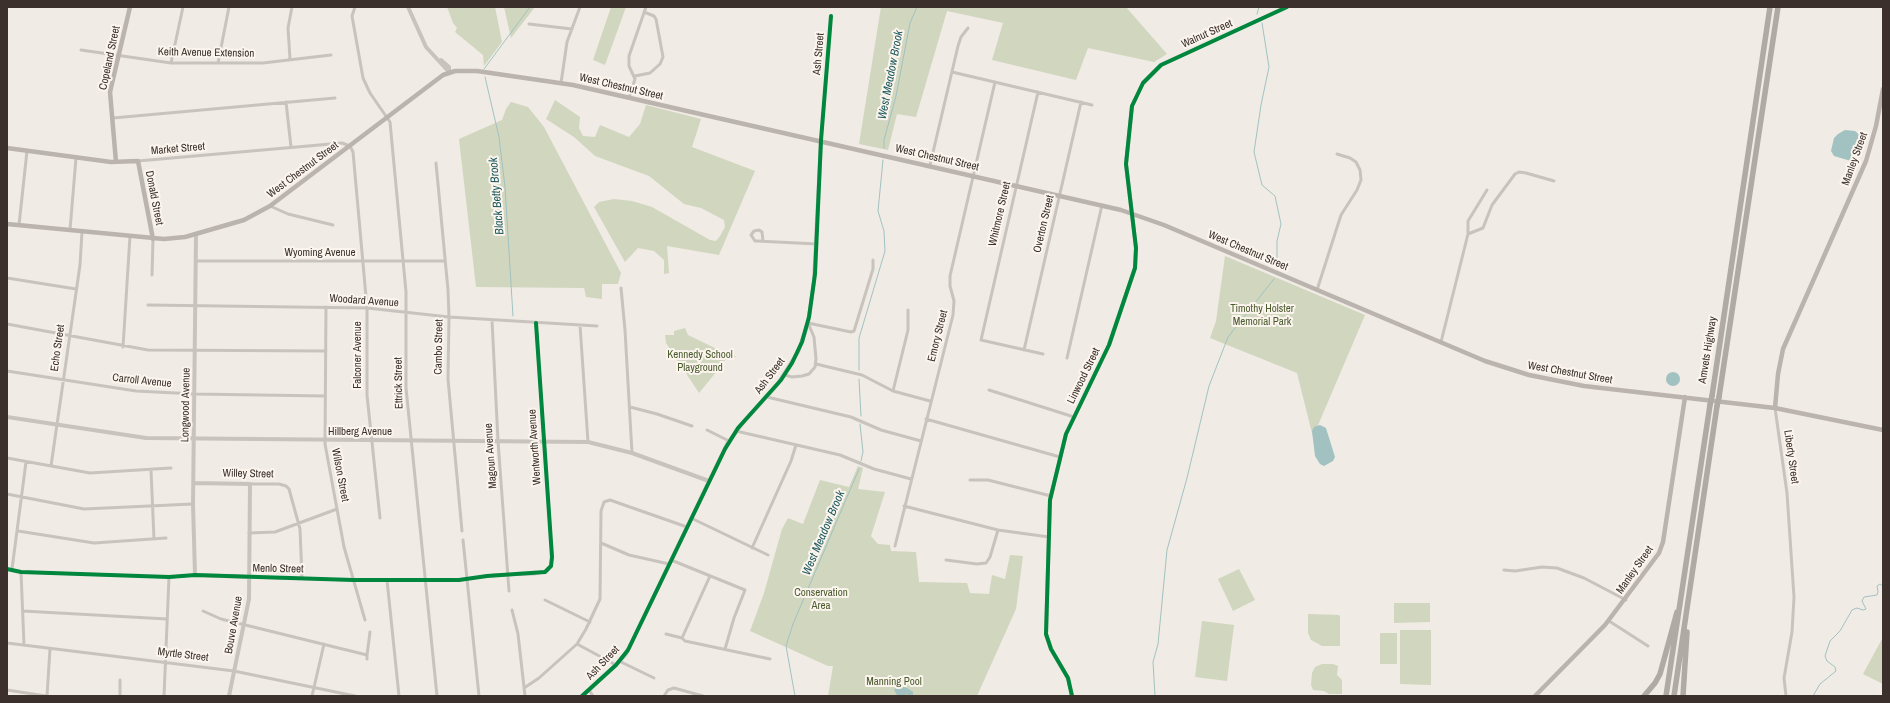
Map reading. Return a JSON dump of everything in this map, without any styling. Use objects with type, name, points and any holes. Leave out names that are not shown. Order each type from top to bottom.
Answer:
[{"type":"highway","name":"Amvets Highway","points":[[1666,696],[1770,7]]},
{"type":"highway","name":"Amvets Highway","points":[[1674,696],[1778,7]]},
{"type":"highway","points":[[1644,696],[1655,683],[1663,665],[1684,583]]},
{"type":"highway","points":[[1683,696],[1690,589]]},
{"type":"main road","name":"Copeland Street","points":[[116,162],[110,92],[130,7]]},
{"type":"main road","name":"West Chestnut Street","points":[[7,224],[153,239],[175,239],[196,235],[251,217],[270,206],[449,72],[470,71],[561,83],[736,123],[821,140],[1060,195],[1131,213],[1156,222],[1499,366],[1543,379],[1584,386],[1775,408],[1883,430]]},
{"type":"main road","name":"Manley Street","points":[[1835,232],[1868,155],[1877,122],[1883,89]]},
{"type":"main road","name":"Market Street","points":[[7,148],[76,158],[116,162],[138,162]]},
{"type":"main road","name":"Donald Street","points":[[138,162],[153,239]]},
{"type":"main road","name":"Liberty Street","points":[[1775,408],[1778,374],[1783,349],[1835,232]]},
{"type":"main road","name":"Manley Street","points":[[1535,696],[1609,621],[1657,558],[1662,546],[1686,397]]},
{"type":"street","points":[[171,63],[184,7]]},
{"type":"street","points":[[218,63],[229,7]]},
{"type":"street","points":[[290,59],[288,28],[292,7]]},
{"type":"street","points":[[355,7],[352,16],[363,78],[370,93],[388,118]]},
{"type":"street","points":[[408,7],[421,39],[449,72]]},
{"type":"street","points":[[561,83],[567,42],[580,7]]},
{"type":"street","points":[[629,98],[635,76],[629,66],[629,56],[646,7]]},
{"type":"street","name":"Walnut Street","points":[[1157,68],[1287,7]]},
{"type":"street","points":[[635,76],[650,73],[662,62],[663,57],[656,19],[654,16],[644,12]]},
{"type":"street","name":"Ash Street","points":[[582,696],[618,663],[632,642],[729,441],[736,431],[767,398],[784,375],[798,352],[808,323],[814,282],[821,140],[831,16]]},
{"type":"street","points":[[528,24],[572,29]]},
{"type":"street","points":[[930,165],[959,42],[968,28]]},
{"type":"street","name":"Keith Avenue Extension","points":[[81,50],[171,63],[263,63],[332,55]]},
{"type":"street","name":"Linwood Street","points":[[1072,696],[1068,678],[1052,649],[1046,634],[1051,496],[1066,434],[1107,350],[1133,273],[1137,252],[1126,164],[1130,116],[1134,100],[1140,87],[1157,68]]},
{"type":"street","points":[[952,72],[1092,105]]},
{"type":"street","name":"Emory Street","points":[[895,546],[930,401],[954,310],[950,279],[995,82]]},
{"type":"street","name":"Whitmore Street","points":[[1024,350],[981,340],[1038,92]]},
{"type":"street","points":[[113,118],[335,98]]},
{"type":"street","points":[[286,102],[292,147]]},
{"type":"street","name":"Overton Street","points":[[1024,350],[1081,102]]},
{"type":"street","name":"Ettrick Street","points":[[388,118],[407,313],[406,388],[437,696]]},
{"type":"street","name":"Market Street","points":[[138,162],[342,143],[350,146]]},
{"type":"street","name":"Falconer Avenue","points":[[350,146],[353,152],[367,308],[366,389],[380,518]]},
{"type":"street","points":[[19,225],[27,151]]},
{"type":"street","points":[[1316,290],[1341,216],[1357,190],[1361,180],[1360,170],[1356,162],[1346,156],[1337,154]]},
{"type":"street","points":[[70,230],[76,158]]},
{"type":"street","name":"Cambo Street","points":[[436,163],[449,317],[448,379],[452,441],[462,531]]},
{"type":"street","points":[[1468,234],[1483,228],[1492,205],[1515,174],[1519,172],[1526,173],[1554,180]]},
{"type":"street","points":[[1441,342],[1468,234],[1469,219],[1487,190]]},
{"type":"street","points":[[1067,358],[1102,205]]},
{"type":"street","points":[[270,206],[288,214],[333,225]]},
{"type":"street","points":[[763,241],[762,232],[759,230],[754,231],[752,234],[755,241],[817,244]]},
{"type":"street","name":"Echo Street","points":[[51,466],[76,289],[82,232]]},
{"type":"street","name":"Longwood Avenue","points":[[195,575],[193,504],[196,351],[196,235]]},
{"type":"street","points":[[122,347],[130,236]]},
{"type":"street","points":[[152,276],[153,239]]},
{"type":"street","points":[[808,323],[851,332],[854,331],[873,269],[873,260]]},
{"type":"street","name":"Wyoming Avenue","points":[[197,261],[444,261]]},
{"type":"street","points":[[7,278],[76,289]]},
{"type":"street","points":[[621,288],[632,453]]},
{"type":"street","name":"Woodard Avenue","points":[[148,305],[367,308],[449,317],[597,326]]},
{"type":"street","name":"Wilson Street","points":[[326,307],[325,440],[343,540],[365,620]]},
{"type":"street","points":[[893,391],[908,330],[908,310]]},
{"type":"street","name":"Magoun Avenue","points":[[492,320],[498,441],[509,591]]},
{"type":"street","name":"Wentworth Avenue","points":[[536,323],[542,442],[552,557],[549,569]]},
{"type":"street","points":[[784,375],[792,377],[806,375],[812,372],[816,364],[814,338],[808,323]]},
{"type":"street","points":[[7,324],[69,335],[122,347],[148,350],[326,351]]},
{"type":"street","points":[[580,325],[588,442]]},
{"type":"street","points":[[1024,350],[1043,354]]},
{"type":"street","points":[[816,364],[862,375],[893,391],[930,401]]},
{"type":"street","name":"Carroll Avenue","points":[[7,370],[136,391],[195,394],[325,396]]},
{"type":"street","points":[[989,390],[1074,417]]},
{"type":"street","points":[[767,398],[851,417],[881,430],[921,440]]},
{"type":"street","points":[[630,407],[657,414],[692,426]]},
{"type":"street","name":"Liberty Street","points":[[1775,408],[1787,493],[1794,596],[1791,639],[1784,675],[1786,696]]},
{"type":"street","name":"Hillberg Avenue","points":[[7,417],[146,438],[588,442],[632,453],[709,481]]},
{"type":"street","points":[[926,419],[1060,457]]},
{"type":"street","points":[[706,430],[729,441]]},
{"type":"street","points":[[736,431],[840,455],[874,469],[911,479]]},
{"type":"street","points":[[752,548],[791,461],[796,445]]},
{"type":"street","points":[[7,458],[90,473],[171,468]]},
{"type":"street","points":[[12,569],[26,462]]},
{"type":"street","points":[[151,470],[154,539]]},
{"type":"street","points":[[970,480],[988,480],[1051,496]]},
{"type":"street","name":"Willey Street","points":[[194,483],[279,484],[288,487],[299,523]]},
{"type":"street","name":"Bouve Avenue","points":[[229,696],[249,599],[250,484]]},
{"type":"street","points":[[7,494],[84,509],[193,504]]},
{"type":"street","points":[[524,688],[577,644],[590,622],[601,595],[601,511],[604,502],[610,500],[687,527]]},
{"type":"street","points":[[904,506],[998,530],[1049,537]]},
{"type":"street","points":[[249,533],[275,532],[337,509]]},
{"type":"street","points":[[691,518],[768,555]]},
{"type":"street","points":[[299,523],[302,578]]},
{"type":"street","points":[[946,560],[982,564],[986,563],[990,557],[998,530]]},
{"type":"street","points":[[18,531],[94,543],[166,538]]},
{"type":"street","points":[[463,540],[479,696]]},
{"type":"street","points":[[601,543],[629,555],[670,562],[745,590],[734,618],[725,650]]},
{"type":"street","points":[[1504,570],[1515,571],[1542,567],[1557,568],[1580,576],[1626,600]]},
{"type":"street","name":"Menlo Street","points":[[7,569],[21,572],[169,577],[195,575],[353,580],[467,580],[507,575],[534,574],[544,572],[549,569]]},
{"type":"street","points":[[21,572],[24,646]]},
{"type":"street","points":[[682,638],[710,576]]},
{"type":"street","points":[[164,696],[169,577]]},
{"type":"street","points":[[387,580],[399,696]]},
{"type":"street","points":[[545,600],[590,622]]},
{"type":"street","points":[[512,610],[518,634],[525,696]]},
{"type":"street","points":[[23,611],[167,619]]},
{"type":"street","points":[[203,611],[221,619],[366,654]]},
{"type":"street","points":[[1609,621],[1648,646]]},
{"type":"street","points":[[368,659],[366,654],[370,632]]},
{"type":"street","points":[[666,634],[682,638],[685,641],[770,659]]},
{"type":"street","name":"Myrtle Street","points":[[7,643],[234,671],[355,696]]},
{"type":"street","points":[[312,696],[324,644]]},
{"type":"street","points":[[577,644],[654,678]]},
{"type":"street","points":[[7,690],[47,696],[50,649]]},
{"type":"street","points":[[120,680],[120,696]]},
{"type":"street","points":[[664,696],[668,690],[674,688],[703,696]]},
{"type":"street","points":[[589,690],[593,696]]},
{"type":"green space","points":[[447,7],[495,7],[502,42],[484,66],[483,55],[455,32],[457,28],[453,23]]},
{"type":"green space","points":[[504,7],[535,7],[511,38]]},
{"type":"green space","points":[[611,7],[626,7],[605,65],[593,60]]},
{"type":"green space","points":[[881,7],[1126,7],[1167,54],[1154,62],[1088,48],[1076,80],[992,60],[1003,23],[947,11],[916,117],[897,114],[888,150],[859,144]]},
{"type":"green space","points":[[555,100],[580,117],[579,128],[583,136],[595,137],[600,125],[629,137],[640,124],[646,105],[701,119],[692,147],[755,171],[719,255],[667,246],[669,273],[664,274],[664,260],[654,251],[638,248],[625,262],[594,207],[599,202],[614,199],[632,201],[652,207],[710,240],[716,241],[725,227],[724,220],[701,208],[684,204],[649,176],[595,156],[574,137],[546,119]]},
{"type":"green space","points":[[511,102],[528,107],[544,127],[621,273],[618,284],[602,284],[602,299],[586,297],[584,288],[476,287],[459,139],[502,120],[506,109]]},
{"type":"green space","name":"Timothy Holster Memorial Park","points":[[1225,256],[1365,315],[1313,437],[1297,373],[1210,338],[1216,321]]},
{"type":"green space","name":"Kennedy School Playground","points":[[685,328],[688,335],[737,357],[730,357],[718,365],[717,371],[699,393],[666,343],[665,335],[674,335],[674,331]]},
{"type":"green space","points":[[858,466],[863,468],[858,489],[885,492],[871,536],[878,544],[890,545],[891,551],[916,552],[919,582],[967,583],[970,593],[989,594],[992,575],[1005,579],[1010,555],[1023,556],[1016,609],[977,696],[828,696],[833,666],[828,666],[750,631],[764,593],[782,529],[788,518],[803,524],[820,480],[849,487]]},
{"type":"green space","points":[[1239,569],[1255,600],[1233,611],[1218,579]]},
{"type":"green space","points":[[1394,603],[1430,603],[1430,622],[1394,623]]},
{"type":"green space","points":[[1308,614],[1339,615],[1340,646],[1322,646],[1311,640],[1308,633]]},
{"type":"green space","points":[[1202,621],[1234,625],[1227,681],[1195,677]]},
{"type":"green space","points":[[1400,630],[1431,630],[1431,685],[1400,684]]},
{"type":"green space","points":[[1380,633],[1397,633],[1397,664],[1380,664]]},
{"type":"green space","points":[[1883,637],[1883,684],[1863,674]]},
{"type":"green space","points":[[1322,664],[1333,664],[1338,666],[1337,675],[1342,680],[1342,694],[1329,694],[1324,691],[1313,690],[1311,685],[1312,673],[1315,667]]},
{"type":"water","points":[[1845,130],[1855,131],[1861,136],[1857,154],[1851,161],[1834,156],[1831,151],[1834,138]]},
{"type":"water","points":[[1670,372],[1676,372],[1680,376],[1680,382],[1676,386],[1670,386],[1666,382],[1666,376]]},
{"type":"water","points":[[1320,425],[1326,428],[1335,457],[1333,461],[1324,466],[1320,464],[1315,456],[1312,431],[1314,427]]},
{"type":"water","points":[[897,686],[907,688],[913,692],[913,695],[907,696],[907,693],[906,696],[897,695],[894,690]]},
{"type":"waterway","name":"Black Betty Brook","points":[[484,69],[530,7]]},
{"type":"waterway","name":"West Meadow Brook","points":[[884,148],[884,140],[896,96],[910,23],[917,7]]},
{"type":"waterway","points":[[1257,14],[1259,7]]},
{"type":"waterway","points":[[1262,23],[1269,67],[1261,105],[1254,152],[1262,185],[1275,196],[1281,224],[1277,241],[1277,262]]},
{"type":"waterway","name":"Black Betty Brook","points":[[485,77],[499,137],[505,187],[513,316]]},
{"type":"waterway","name":"West Meadow Brook","points":[[859,370],[859,338],[885,251],[884,231],[878,211],[883,160]]},
{"type":"waterway","points":[[1155,696],[1153,662],[1158,644],[1167,550],[1187,478],[1209,386],[1228,337],[1274,279]]},
{"type":"waterway","name":"West Meadow Brook","points":[[859,379],[861,416]]},
{"type":"waterway","name":"West Meadow Brook","points":[[860,424],[863,452],[861,461]]},
{"type":"waterway","name":"West Meadow Brook","points":[[795,696],[786,646],[793,624],[859,469]]},
{"type":"waterway","points":[[1813,696],[1820,684],[1836,671],[1835,667],[1827,661],[1825,656],[1830,641],[1840,631],[1852,610],[1857,608],[1863,610],[1866,609],[1862,601],[1864,597],[1877,595],[1877,586],[1880,584],[1883,586]]},
{"type":"cycle path","points":[[1072,696],[1068,678],[1051,649],[1046,634],[1050,500],[1066,434],[1109,345],[1135,268],[1136,248],[1126,164],[1132,106],[1143,83],[1161,65],[1287,7]]},
{"type":"cycle path","points":[[582,696],[616,665],[628,650],[725,449],[738,428],[781,380],[792,363],[802,342],[809,317],[815,274],[821,140],[831,16]]},
{"type":"cycle path","points":[[7,569],[21,572],[169,577],[195,575],[353,580],[459,580],[487,576],[545,572],[551,566],[552,557],[536,323]]},
{"type":"park label","name":"Conservation Area","points":[[821,599]]},
{"type":"park label","name":"Manning Pool","points":[[894,682]]}]
